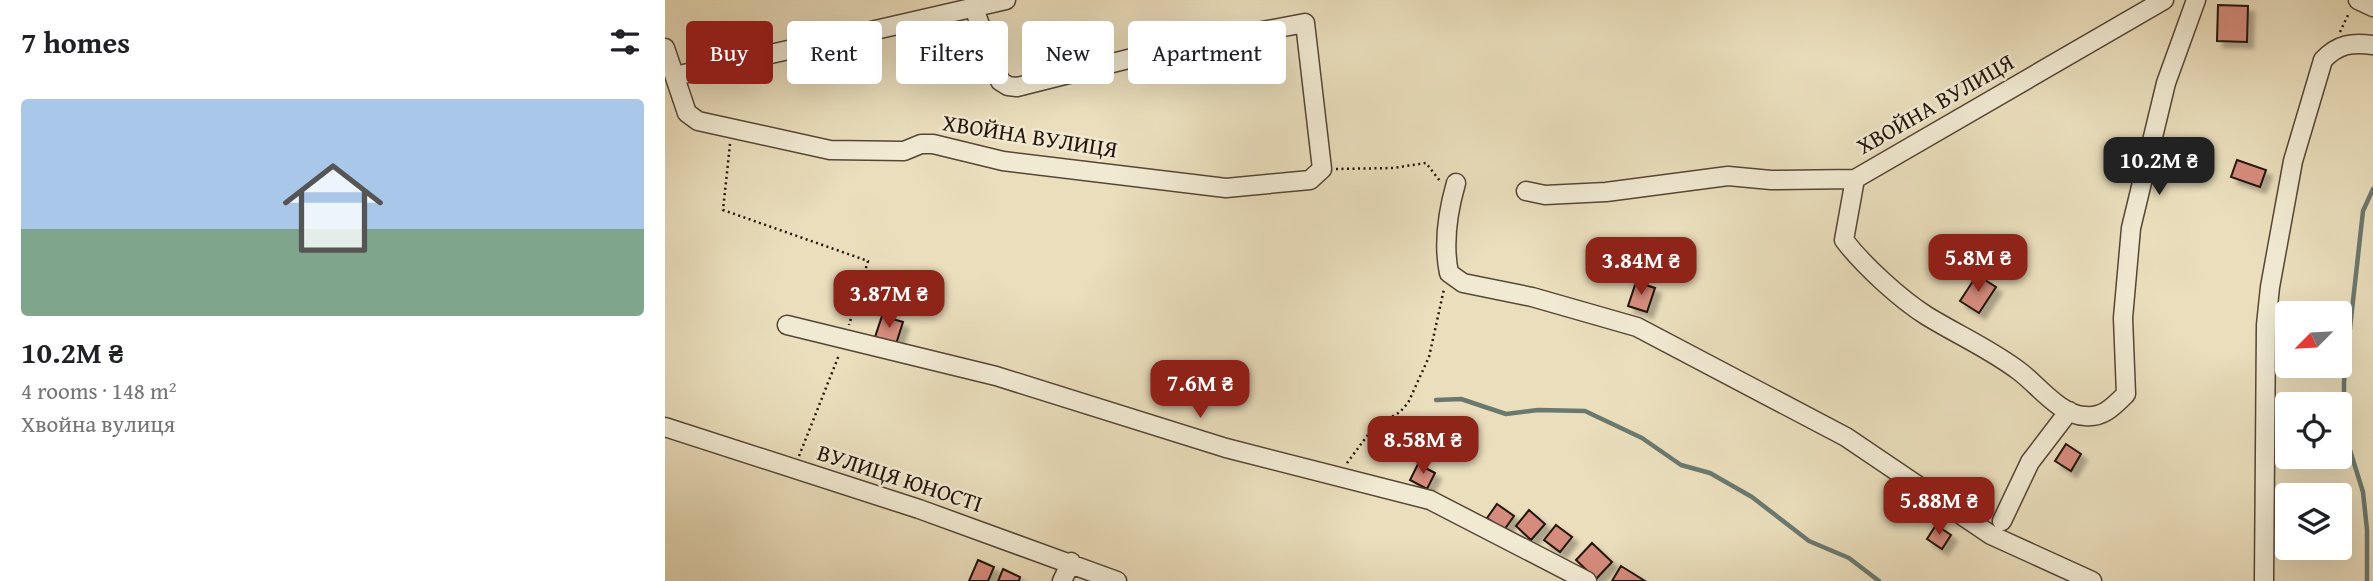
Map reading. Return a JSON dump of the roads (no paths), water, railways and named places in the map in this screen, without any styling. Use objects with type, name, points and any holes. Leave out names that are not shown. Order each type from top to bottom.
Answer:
[{"type":"street","points":[[669,61],[974,8],[1006,0]]},
{"type":"street","name":"ХВОЙНА ВУЛИЦЯ","points":[[2069,411],[2019,371],[1970,338],[1926,315],[1854,254],[1844,240],[1855,179],[2164,0]]},
{"type":"street","points":[[2002,521],[2031,462],[2069,411],[2084,416],[2097,415],[2111,409],[2126,394],[2123,318],[2131,228],[2166,83],[2196,0]]},
{"type":"street","points":[[2354,5],[2373,7]]},
{"type":"street","name":"ХВОЙНА ВУЛИЦЯ","points":[[669,61],[687,113],[698,121],[732,131],[830,150],[904,151],[921,144],[933,145],[1003,161],[1226,188],[1310,180],[1322,169],[1305,23],[1181,47],[1017,87],[1008,86],[1000,80],[974,8]]},
{"type":"street","points":[[2264,581],[2266,325],[2270,287],[2294,161],[2317,73],[2334,48],[2357,43],[2373,45]]},
{"type":"street","points":[[1526,191],[1545,195],[1606,192],[1728,176],[1771,180],[1855,179]]},
{"type":"street","points":[[1456,183],[1450,202],[1445,255],[1449,273],[1463,283],[1532,297],[1637,327],[1846,437],[1991,535],[2092,581]]},
{"type":"street","points":[[787,325],[996,376],[1115,415],[1335,478],[1430,500],[1587,581]]},
{"type":"street","name":"ВУЛИЦЯ ЮНОСТІ","points":[[665,427],[1071,562],[1117,581]]},
{"type":"street","points":[[1062,581],[1071,562]]},
{"type":"waterway","points":[[2367,581],[2367,530],[2363,492],[2344,431],[2344,382],[2363,211],[2373,189]]},
{"type":"waterway","points":[[1436,400],[1461,399],[1506,414],[1538,410],[1585,411],[1642,438],[1681,465],[1710,473],[1752,497],[1809,541],[1849,558],[1879,581]]}]
